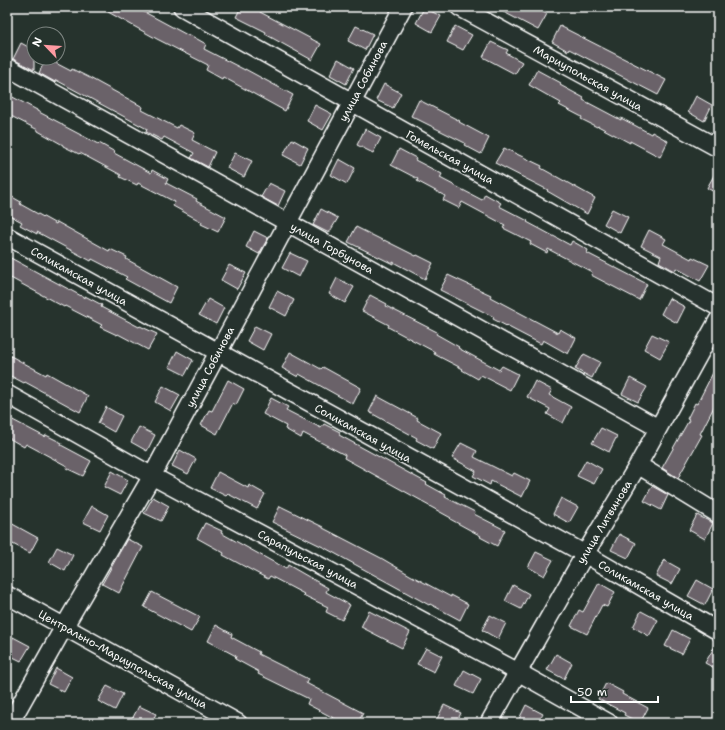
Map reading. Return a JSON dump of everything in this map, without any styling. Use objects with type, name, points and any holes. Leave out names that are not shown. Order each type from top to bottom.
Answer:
[{"type":"street","name":"Гомельская улица","points":[[182,7],[718,307]]},
{"type":"street","name":"улица Собинова","points":[[10,723],[152,476],[403,7]]},
{"type":"street","name":"Мариупольская улица","points":[[459,7],[718,148]]},
{"type":"street","name":"улица Горбунова","points":[[7,67],[658,428]]},
{"type":"street","name":"Соликамская улица","points":[[7,236],[584,554],[718,631]]},
{"type":"street","name":"улица Литвинова","points":[[489,723],[584,554],[638,465],[718,320]]},
{"type":"street","name":"Сарапульская улица","points":[[7,394],[152,476],[518,672],[609,723]]},
{"type":"street","points":[[638,465],[718,514]]},
{"type":"street","name":"Центрально-Мариупольская улица","points":[[7,595],[238,723]]},
{"type":"building","points":[[99,7],[135,7],[189,36],[190,35],[206,44],[204,49],[293,95],[285,111],[223,77],[222,79],[206,70],[208,65]]},
{"type":"building","points":[[241,7],[255,7],[261,10],[260,12],[321,44],[312,60],[265,34],[266,32],[236,17]]},
{"type":"building","points":[[494,7],[532,7],[547,14],[538,30]]},
{"type":"building","points":[[424,8],[441,16],[432,32],[416,23]]},
{"type":"building","points":[[356,26],[373,34],[365,50],[348,41]]},
{"type":"building","points":[[455,26],[472,35],[463,50],[447,42]]},
{"type":"building","points":[[560,26],[666,80],[658,95],[569,49],[568,51],[552,42]]},
{"type":"building","points":[[491,42],[508,50],[506,53],[522,62],[515,74],[483,57]]},
{"type":"building","points":[[21,43],[26,46],[26,66],[13,59]]},
{"type":"building","points":[[338,59],[354,68],[346,84],[330,75]]},
{"type":"building","points":[[26,66],[34,66],[34,70]]},
{"type":"building","points":[[42,66],[61,66],[71,71],[72,69],[143,107],[142,110],[177,128],[179,125],[195,133],[192,140],[215,152],[208,167],[191,158],[194,153],[164,137],[162,140],[146,132],[147,129],[56,80],[55,82],[39,73]]},
{"type":"building","points":[[537,70],[584,98],[583,100],[621,120],[621,118],[668,141],[660,157],[630,141],[630,143],[581,119],[582,117],[559,105],[561,103],[529,85]]},
{"type":"building","points":[[384,84],[401,93],[393,108],[376,100]]},
{"type":"building","points":[[7,94],[62,125],[98,144],[99,143],[151,173],[152,170],[168,179],[166,183],[197,199],[196,201],[226,217],[218,232],[201,224],[202,222],[173,206],[175,202],[138,183],[137,185],[120,177],[121,175],[80,153],[79,154],[63,146],[38,130],[7,114]]},
{"type":"building","points":[[696,96],[712,105],[704,121],[688,112]]},
{"type":"building","points":[[419,100],[489,138],[481,154],[464,145],[465,143],[411,116]]},
{"type":"building","points":[[315,105],[332,114],[323,130],[307,121]]},
{"type":"building","points":[[365,129],[381,138],[373,153],[357,145]]},
{"type":"building","points":[[292,139],[308,148],[300,164],[283,155]]},
{"type":"building","points":[[504,148],[542,166],[541,168],[595,198],[587,214],[547,191],[548,190],[495,163]]},
{"type":"building","points":[[399,149],[416,158],[415,160],[442,174],[440,178],[482,200],[485,194],[501,203],[499,206],[528,221],[527,222],[570,245],[572,241],[588,250],[587,253],[647,284],[639,300],[591,275],[592,272],[548,249],[547,253],[530,244],[531,242],[503,228],[505,225],[462,202],[459,208],[443,200],[445,196],[417,181],[418,179],[391,165]]},
{"type":"building","points":[[235,153],[252,161],[244,177],[227,168]]},
{"type":"building","points":[[339,159],[355,168],[347,184],[331,175]]},
{"type":"building","points":[[718,168],[718,194],[707,188]]},
{"type":"building","points":[[269,183],[285,191],[278,206],[261,197]]},
{"type":"building","points":[[7,194],[21,202],[20,204],[56,224],[57,222],[109,251],[110,249],[127,257],[126,259],[177,287],[169,303],[125,279],[127,277],[92,259],[91,261],[37,232],[37,234],[20,225],[22,222],[7,214]]},
{"type":"building","points":[[321,209],[338,218],[329,233],[313,225]]},
{"type":"building","points":[[612,209],[628,217],[620,233],[604,224]]},
{"type":"building","points":[[356,227],[433,263],[425,279],[393,262],[393,264],[348,242]]},
{"type":"building","points":[[649,230],[666,239],[663,244],[691,259],[692,257],[709,265],[700,281],[676,268],[675,271],[659,262],[661,256],[641,246]]},
{"type":"building","points":[[254,231],[268,238],[259,254],[246,247]]},
{"type":"building","points":[[290,253],[307,261],[299,277],[282,268]]},
{"type":"building","points":[[7,256],[85,298],[85,296],[102,305],[101,307],[139,327],[140,326],[157,334],[148,350],[118,334],[117,335],[100,327],[102,325],[65,306],[64,307],[7,276]]},
{"type":"building","points":[[229,265],[246,273],[237,289],[221,280]]},
{"type":"building","points":[[448,275],[491,295],[490,297],[558,333],[560,329],[576,338],[568,354],[543,340],[541,344],[493,319],[494,317],[440,290]]},
{"type":"building","points":[[337,278],[354,287],[345,303],[329,294]]},
{"type":"building","points":[[277,291],[294,300],[286,316],[269,307]]},
{"type":"building","points":[[370,295],[387,304],[386,306],[437,332],[436,334],[459,347],[458,348],[499,370],[502,366],[518,374],[510,390],[481,375],[478,379],[462,370],[463,369],[434,354],[435,352],[388,327],[389,325],[362,311]]},
{"type":"building","points":[[669,298],[685,307],[677,323],[661,314]]},
{"type":"building","points":[[208,299],[224,308],[216,324],[199,315]]},
{"type":"building","points":[[255,326],[271,334],[263,350],[247,341]]},
{"type":"building","points":[[652,334],[669,342],[660,358],[644,349]]},
{"type":"building","points":[[177,351],[193,360],[185,375],[169,367]]},
{"type":"building","points":[[290,352],[321,369],[323,367],[361,388],[353,404],[299,374],[298,377],[282,368]]},
{"type":"building","points":[[7,354],[46,375],[47,373],[88,396],[80,412],[25,382],[24,383],[7,374]]},
{"type":"building","points":[[584,354],[600,362],[592,378],[575,369]]},
{"type":"building","points":[[718,363],[718,399],[700,434],[702,435],[678,478],[662,468],[689,420],[687,419],[695,403],[697,404]]},
{"type":"building","points":[[630,378],[647,387],[638,402],[622,394]]},
{"type":"building","points":[[228,380],[244,389],[236,405],[233,403],[217,434],[201,425],[209,410],[212,411]]},
{"type":"building","points":[[535,381],[552,390],[549,395],[571,407],[563,423],[547,414],[550,409],[527,397]]},
{"type":"building","points":[[163,386],[180,395],[171,411],[155,402]]},
{"type":"building","points":[[377,396],[418,418],[417,420],[441,433],[433,449],[416,440],[417,438],[369,412]]},
{"type":"building","points":[[271,398],[288,407],[286,410],[321,428],[324,424],[340,432],[339,435],[427,483],[426,484],[446,495],[445,497],[475,512],[474,514],[505,530],[497,546],[422,501],[344,458],[345,455],[303,433],[301,438],[285,429],[286,426],[263,414]]},
{"type":"building","points":[[106,407],[122,416],[114,432],[98,423]]},
{"type":"building","points":[[7,417],[45,437],[46,435],[62,443],[61,445],[91,461],[83,476],[66,468],[67,466],[26,444],[24,447],[7,437]]},
{"type":"building","points":[[139,427],[155,435],[147,451],[131,442]]},
{"type":"building","points":[[601,428],[617,436],[609,452],[592,443]]},
{"type":"building","points":[[461,443],[477,451],[474,457],[512,476],[514,473],[530,481],[522,497],[491,481],[490,485],[473,476],[476,471],[452,458]]},
{"type":"building","points":[[180,450],[196,459],[188,474],[172,466]]},
{"type":"building","points":[[586,460],[602,469],[594,484],[577,476]]},
{"type":"building","points":[[112,471],[128,480],[120,495],[104,487]]},
{"type":"building","points":[[218,472],[248,488],[249,485],[265,494],[257,509],[228,494],[226,496],[210,488]]},
{"type":"building","points":[[652,486],[668,495],[661,510],[644,501]]},
{"type":"building","points":[[153,497],[169,506],[161,521],[144,513]]},
{"type":"building","points":[[561,498],[578,507],[569,523],[553,514]]},
{"type":"building","points":[[92,506],[108,515],[100,530],[83,522]]},
{"type":"building","points":[[280,506],[323,527],[451,597],[451,595],[468,604],[460,620],[430,604],[429,605],[325,548],[272,522]]},
{"type":"building","points":[[697,515],[713,523],[705,539],[689,530]]},
{"type":"building","points":[[7,521],[38,538],[30,553],[7,541]]},
{"type":"building","points":[[205,523],[222,531],[221,533],[286,569],[288,565],[328,588],[326,592],[350,605],[342,620],[326,612],[328,607],[303,595],[304,594],[270,576],[268,579],[223,555],[224,553],[197,538]]},
{"type":"building","points":[[619,534],[636,543],[628,558],[611,550]]},
{"type":"building","points":[[127,539],[143,547],[119,593],[102,584]]},
{"type":"building","points":[[57,547],[73,555],[65,571],[49,562]]},
{"type":"building","points":[[536,552],[553,560],[544,576],[528,567]]},
{"type":"building","points":[[664,560],[680,569],[672,584],[656,576]]},
{"type":"building","points":[[697,580],[713,589],[705,605],[688,596]]},
{"type":"building","points":[[599,583],[615,592],[607,607],[602,605],[587,634],[571,626],[579,610],[583,612]]},
{"type":"building","points":[[513,585],[529,594],[521,609],[505,601]]},
{"type":"building","points":[[152,592],[200,617],[191,632],[144,607]]},
{"type":"building","points":[[369,611],[410,632],[402,648],[361,627]]},
{"type":"building","points":[[641,611],[658,620],[649,636],[633,627]]},
{"type":"building","points":[[490,615],[506,623],[498,639],[482,630]]},
{"type":"building","points":[[216,625],[232,634],[231,637],[259,652],[258,654],[308,679],[306,683],[363,713],[358,723],[343,723],[307,704],[309,699],[258,674],[259,672],[235,659],[236,656],[208,641]]},
{"type":"building","points":[[673,630],[690,639],[682,654],[665,646]]},
{"type":"building","points":[[13,637],[30,646],[21,661],[7,654],[7,648]]},
{"type":"building","points":[[718,641],[718,670],[705,663]]},
{"type":"building","points":[[426,648],[442,656],[434,672],[417,664]]},
{"type":"building","points":[[556,654],[572,663],[564,679],[547,670]]},
{"type":"building","points":[[56,668],[72,677],[64,692],[48,684]]},
{"type":"building","points":[[464,670],[481,679],[473,694],[456,686]]},
{"type":"building","points":[[606,683],[623,692],[622,694],[648,708],[640,723],[624,715],[625,713],[598,699]]},
{"type":"building","points":[[107,686],[123,694],[115,710],[98,701]]},
{"type":"building","points":[[444,705],[461,713],[456,723],[435,723]]},
{"type":"building","points":[[526,705],[543,714],[538,723],[517,723]]},
{"type":"building","points":[[139,706],[156,714],[151,723],[130,723]]}]
